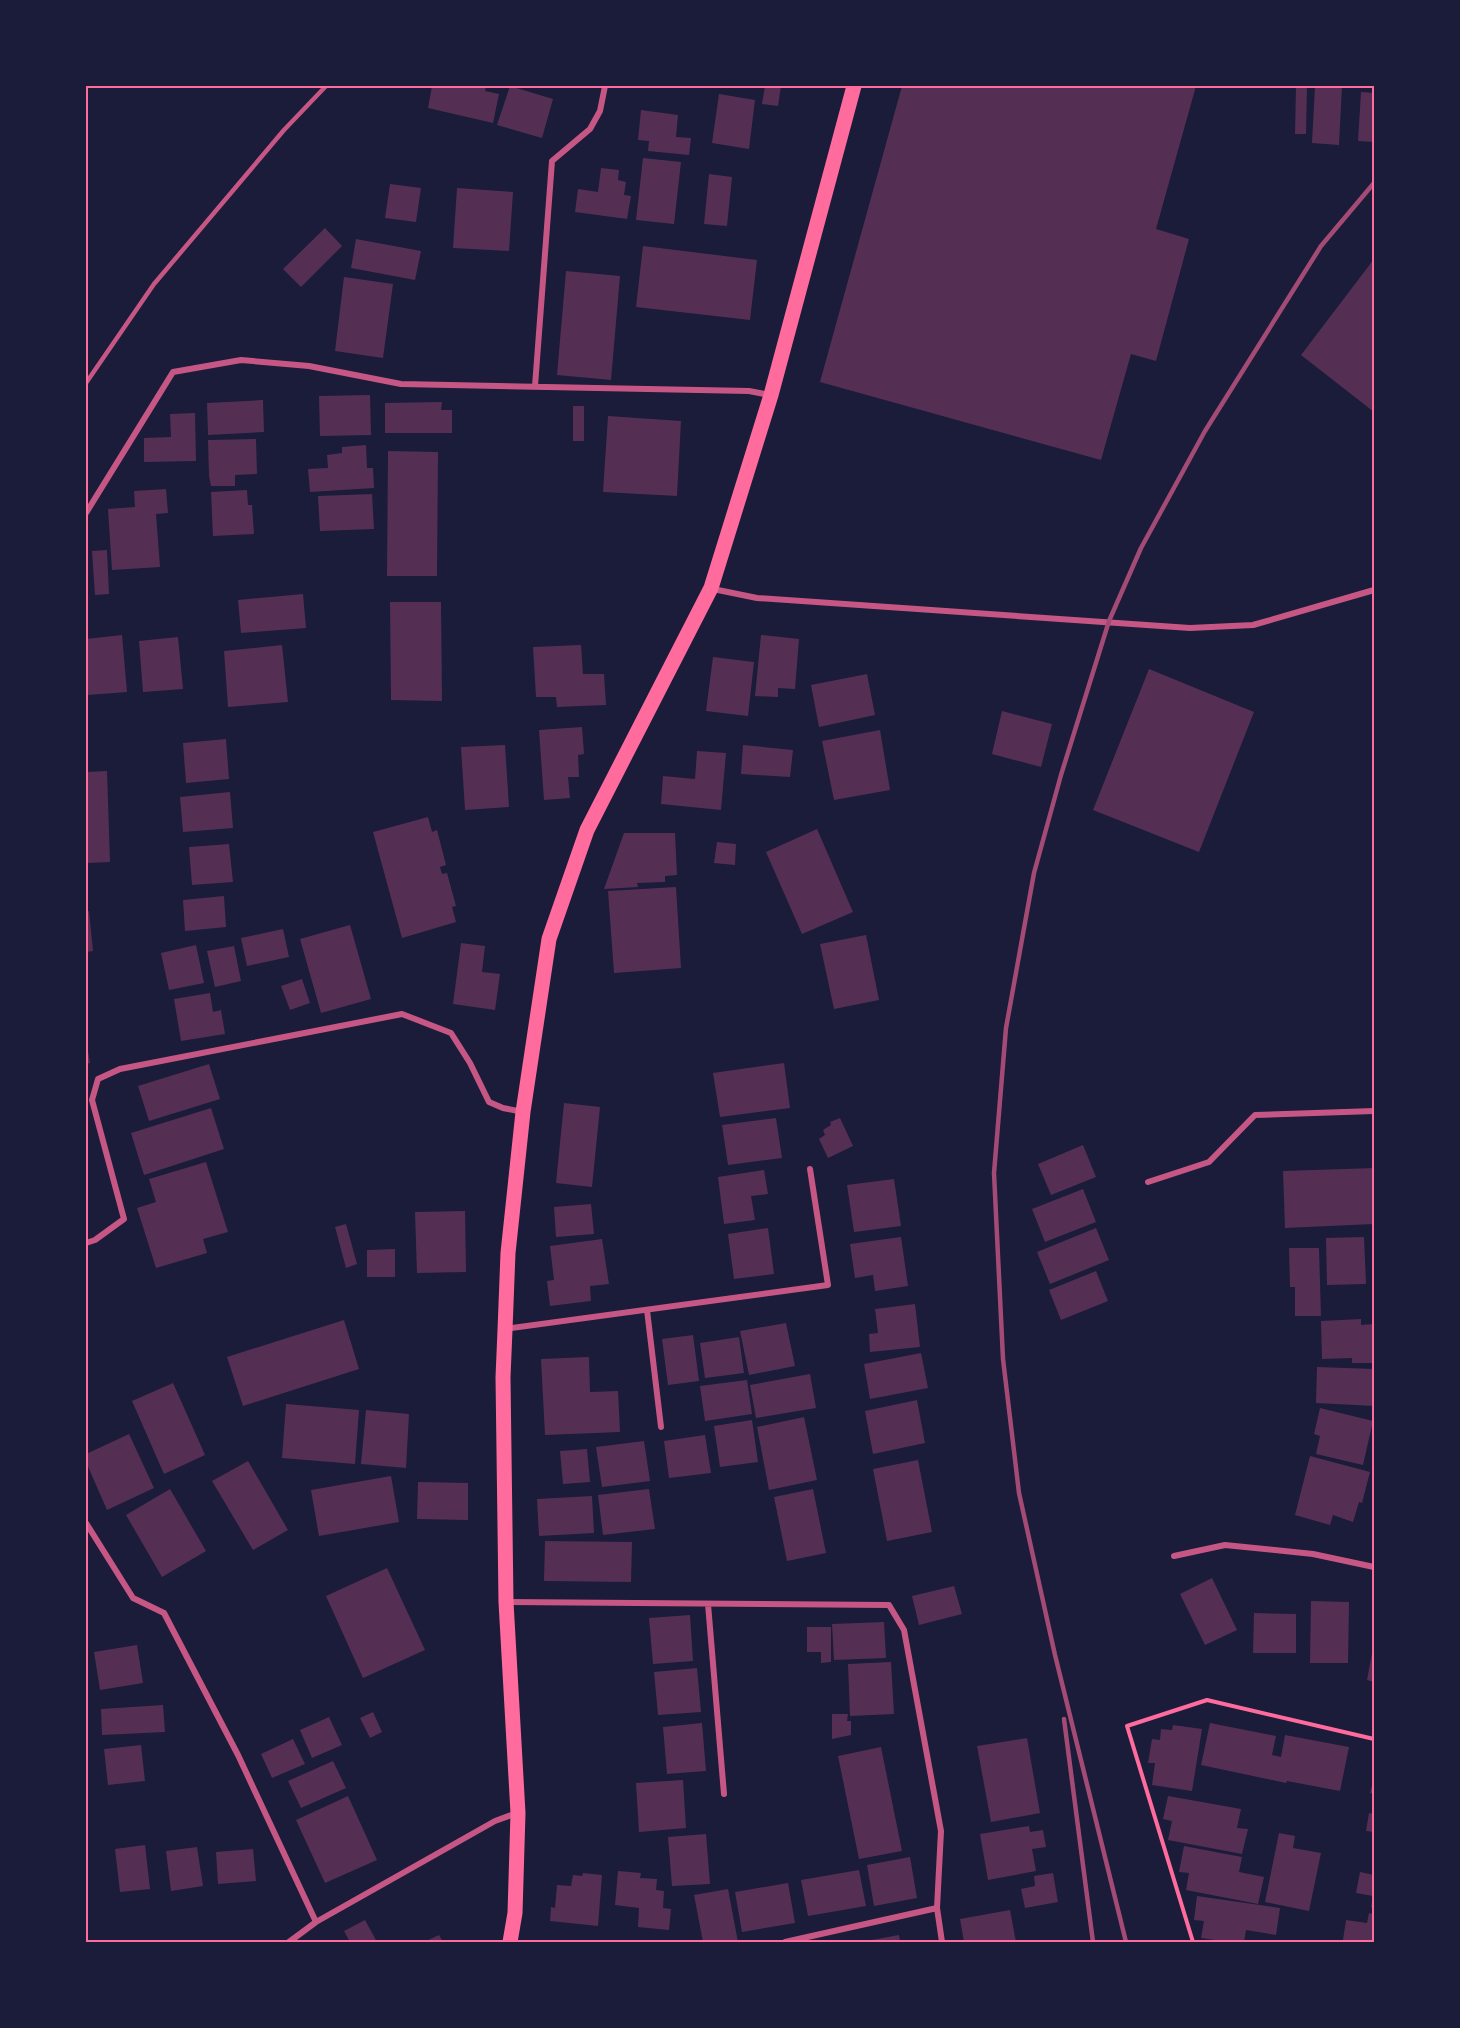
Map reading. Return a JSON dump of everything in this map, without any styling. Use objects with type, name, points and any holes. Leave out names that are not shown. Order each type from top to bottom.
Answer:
[{"type":"main road","points":[[510,1942],[515,1912],[518,1813],[506,1602],[503,1377],[508,1253],[523,1112],[549,939],[587,830],[711,588],[771,395],[854,86]]},
{"type":"street","points":[[535,386],[552,161],[590,129],[600,111],[605,86]]},
{"type":"street","points":[[86,513],[173,372],[241,360],[309,366],[401,384],[749,391],[771,395]]},
{"type":"street","points":[[711,588],[757,598],[1190,628],[1253,625],[1374,590]]},
{"type":"street","points":[[86,1243],[124,1219],[92,1100],[98,1079],[120,1069],[402,1014],[451,1033],[470,1063],[489,1102],[503,1108],[523,1112]]},
{"type":"street","points":[[1148,1182],[1209,1162],[1255,1115],[1374,1111]]},
{"type":"street","points":[[505,1330],[828,1285],[810,1169]]},
{"type":"street","points":[[646,1310],[661,1427]]},
{"type":"street","points":[[86,1523],[133,1598],[164,1613],[237,1755],[316,1922]]},
{"type":"street","points":[[1174,1557],[1226,1545],[1313,1554],[1374,1567]]},
{"type":"street","points":[[506,1602],[890,1605],[904,1630],[941,1831],[937,1908],[942,1942]]},
{"type":"street","points":[[708,1604],[724,1794]]},
{"type":"street","points":[[289,1942],[316,1922],[495,1821],[518,1813]]},
{"type":"street","points":[[785,1942],[937,1908]]},
{"type":"lane","points":[[86,383],[154,284],[284,130],[326,86]]},
{"type":"path","points":[[1193,1942],[1127,1726],[1207,1700],[1374,1739]]},
{"type":"building","points":[[432,86],[486,86],[485,91],[499,94],[493,123],[428,108]]},
{"type":"building","points":[[510,86],[553,99],[542,138],[497,125]]},
{"type":"building","points":[[765,86],[781,86],[778,106],[762,104]]},
{"type":"building","points":[[902,86],[1196,86],[1156,229],[1189,239],[1156,361],[1131,354],[1101,460],[820,382]]},
{"type":"building","points":[[1296,86],[1307,86],[1306,134],[1295,134]]},
{"type":"building","points":[[1315,86],[1342,86],[1339,145],[1312,143]]},
{"type":"building","points":[[1361,92],[1374,93],[1374,142],[1358,141]]},
{"type":"building","points":[[719,94],[755,100],[749,149],[712,143]]},
{"type":"building","points":[[641,110],[678,115],[676,137],[691,138],[689,155],[648,151],[649,141],[638,140]]},
{"type":"building","points":[[643,158],[681,162],[674,224],[636,220]]},
{"type":"building","points":[[601,168],[619,170],[618,180],[626,182],[624,195],[631,196],[627,219],[575,212],[578,189],[598,192]]},
{"type":"building","points":[[709,174],[732,177],[727,226],[704,224]]},
{"type":"building","points":[[390,184],[421,188],[416,222],[385,218]]},
{"type":"building","points":[[457,188],[513,192],[509,251],[453,248]]},
{"type":"building","points":[[325,228],[342,246],[301,287],[283,269]]},
{"type":"building","points":[[356,239],[421,251],[415,280],[351,268]]},
{"type":"building","points":[[643,246],[757,260],[750,320],[636,307]]},
{"type":"building","points":[[1374,259],[1374,412],[1301,355]]},
{"type":"building","points":[[566,271],[620,276],[611,380],[557,375]]},
{"type":"building","points":[[344,277],[393,284],[383,358],[335,351]]},
{"type":"building","points":[[370,395],[371,435],[320,436],[319,396]]},
{"type":"building","points":[[263,400],[264,432],[208,435],[207,403]]},
{"type":"building","points":[[442,402],[441,410],[452,410],[452,433],[385,433],[385,403]]},
{"type":"building","points":[[573,406],[584,406],[584,441],[573,441]]},
{"type":"building","points":[[195,413],[196,461],[144,462],[144,438],[171,437],[170,414]]},
{"type":"building","points":[[608,416],[681,421],[677,496],[603,492]]},
{"type":"building","points":[[256,439],[257,474],[235,475],[235,486],[211,486],[208,440]]},
{"type":"building","points":[[366,445],[367,468],[373,468],[374,488],[310,492],[308,469],[328,468],[327,455],[342,453],[342,447]]},
{"type":"building","points":[[388,451],[438,452],[437,576],[387,576]]},
{"type":"building","points":[[166,489],[168,513],[156,514],[160,567],[112,570],[108,509],[135,507],[134,491]]},
{"type":"building","points":[[247,490],[248,505],[252,505],[254,534],[213,536],[211,492]]},
{"type":"building","points":[[372,494],[374,529],[320,531],[318,496]]},
{"type":"building","points":[[107,550],[109,594],[95,595],[92,551]]},
{"type":"building","points":[[303,594],[306,628],[241,633],[238,600]]},
{"type":"building","points":[[390,602],[441,602],[442,701],[391,700]]},
{"type":"building","points":[[122,635],[127,692],[88,695],[86,639]]},
{"type":"building","points":[[761,635],[799,639],[795,689],[778,688],[778,697],[755,696]]},
{"type":"building","points":[[178,637],[183,689],[143,692],[139,641]]},
{"type":"building","points":[[282,645],[288,702],[228,707],[224,651]]},
{"type":"building","points":[[581,645],[583,674],[604,674],[606,705],[557,707],[556,697],[536,697],[533,647]]},
{"type":"building","points":[[713,657],[754,662],[748,716],[706,711]]},
{"type":"building","points":[[1149,669],[1254,712],[1199,852],[1093,810]]},
{"type":"building","points":[[867,674],[875,715],[819,727],[811,685]]},
{"type":"building","points":[[1002,711],[1052,724],[1041,767],[992,754]]},
{"type":"building","points":[[582,727],[584,754],[578,755],[579,777],[568,777],[570,798],[544,800],[539,730]]},
{"type":"building","points":[[880,730],[890,790],[834,800],[822,741]]},
{"type":"building","points":[[226,739],[229,779],[186,783],[183,743]]},
{"type":"building","points":[[505,745],[509,807],[465,810],[461,747]]},
{"type":"building","points":[[743,745],[793,750],[790,777],[741,774]]},
{"type":"building","points":[[697,751],[726,753],[721,810],[661,804],[663,776],[695,779]]},
{"type":"building","points":[[107,771],[110,862],[86,863],[86,772]]},
{"type":"building","points":[[230,792],[233,828],[183,832],[180,797]]},
{"type":"building","points":[[428,817],[432,832],[437,830],[446,865],[440,867],[442,874],[447,873],[456,906],[452,907],[456,922],[402,938],[373,832]]},
{"type":"building","points":[[817,829],[853,912],[802,934],[766,852]]},
{"type":"building","points":[[624,833],[675,833],[677,875],[665,876],[665,882],[637,883],[638,887],[604,889]]},
{"type":"building","points":[[717,842],[736,844],[735,865],[714,863]]},
{"type":"building","points":[[229,844],[233,882],[192,885],[189,847]]},
{"type":"building","points":[[676,887],[681,968],[614,973],[608,891]]},
{"type":"building","points":[[224,896],[226,927],[185,931],[183,900]]},
{"type":"building","points":[[89,911],[93,951],[86,952],[86,912]]},
{"type":"building","points":[[350,925],[371,999],[321,1013],[300,939]]},
{"type":"building","points":[[283,929],[289,957],[247,966],[241,938]]},
{"type":"building","points":[[866,935],[879,1000],[834,1009],[820,944]]},
{"type":"building","points":[[461,943],[485,946],[482,972],[500,974],[495,1010],[453,1004]]},
{"type":"building","points":[[196,945],[204,983],[169,990],[161,953]]},
{"type":"building","points":[[234,946],[241,981],[215,987],[207,951]]},
{"type":"building","points":[[302,979],[310,1003],[290,1010],[281,986]]},
{"type":"building","points":[[210,993],[213,1012],[221,1010],[225,1034],[181,1041],[174,999]]},
{"type":"building","points":[[86,1045],[90,1063],[86,1064]]},
{"type":"building","points":[[784,1063],[790,1108],[720,1117],[713,1073]]},
{"type":"building","points":[[209,1064],[220,1099],[149,1121],[138,1086]]},
{"type":"building","points":[[564,1103],[600,1107],[592,1187],[556,1183]]},
{"type":"building","points":[[211,1108],[224,1149],[144,1175],[131,1133]]},
{"type":"building","points":[[776,1118],[782,1158],[728,1165],[722,1125]]},
{"type":"building","points":[[840,1118],[853,1146],[828,1158],[819,1139],[825,1135],[823,1130],[831,1125],[830,1122]]},
{"type":"building","points":[[1083,1145],[1096,1177],[1051,1195],[1038,1164]]},
{"type":"building","points":[[206,1162],[228,1232],[203,1239],[207,1253],[156,1268],[137,1208],[156,1202],[149,1179]]},
{"type":"building","points":[[1374,1168],[1374,1224],[1285,1228],[1283,1171]]},
{"type":"building","points":[[764,1170],[768,1194],[751,1196],[755,1220],[724,1224],[718,1177]]},
{"type":"building","points":[[894,1179],[901,1226],[854,1232],[847,1185]]},
{"type":"building","points":[[1083,1189],[1096,1222],[1045,1242],[1032,1209]]},
{"type":"building","points":[[591,1204],[594,1234],[556,1237],[554,1207]]},
{"type":"building","points":[[465,1211],[466,1272],[417,1273],[415,1212]]},
{"type":"building","points":[[346,1224],[357,1264],[346,1268],[335,1227]]},
{"type":"building","points":[[768,1228],[774,1274],[734,1279],[728,1234]]},
{"type":"building","points":[[1096,1228],[1109,1260],[1050,1284],[1037,1252]]},
{"type":"building","points":[[901,1237],[908,1286],[875,1291],[873,1275],[855,1278],[850,1244]]},
{"type":"building","points":[[1364,1237],[1366,1284],[1327,1285],[1326,1238]]},
{"type":"building","points":[[602,1239],[609,1284],[590,1286],[591,1301],[550,1306],[547,1281],[554,1280],[550,1246]]},
{"type":"building","points":[[1289,1248],[1319,1248],[1321,1316],[1295,1316],[1295,1287],[1290,1287]]},
{"type":"building","points":[[395,1249],[395,1277],[367,1277],[367,1250]]},
{"type":"building","points":[[1096,1271],[1108,1301],[1061,1320],[1049,1290]]},
{"type":"building","points":[[915,1304],[920,1347],[870,1352],[869,1334],[878,1333],[875,1309]]},
{"type":"building","points":[[1361,1319],[1361,1325],[1374,1324],[1374,1363],[1352,1363],[1352,1358],[1322,1359],[1321,1321]]},
{"type":"building","points":[[344,1320],[359,1369],[243,1406],[227,1357]]},
{"type":"building","points":[[786,1323],[795,1366],[749,1375],[740,1331]]},
{"type":"building","points":[[693,1335],[699,1381],[668,1385],[662,1339]]},
{"type":"building","points":[[739,1337],[744,1373],[705,1378],[700,1343]]},
{"type":"building","points":[[921,1353],[928,1388],[870,1399],[864,1364]]},
{"type":"building","points":[[589,1357],[590,1392],[618,1391],[620,1432],[545,1435],[541,1359]]},
{"type":"building","points":[[1317,1367],[1374,1369],[1374,1406],[1316,1403]]},
{"type":"building","points":[[810,1374],[816,1408],[756,1418],[750,1385]]},
{"type":"building","points":[[747,1380],[752,1414],[705,1421],[700,1386]]},
{"type":"building","points":[[173,1383],[205,1455],[164,1474],[132,1401]]},
{"type":"building","points":[[917,1400],[925,1443],[873,1454],[865,1411]]},
{"type":"building","points":[[286,1404],[359,1410],[355,1464],[282,1458]]},
{"type":"building","points":[[1320,1408],[1373,1421],[1363,1465],[1316,1454],[1320,1436],[1314,1434]]},
{"type":"building","points":[[366,1410],[409,1414],[406,1468],[361,1464]]},
{"type":"building","points":[[804,1417],[817,1480],[769,1490],[757,1427]]},
{"type":"building","points":[[752,1420],[758,1462],[720,1467],[714,1426]]},
{"type":"building","points":[[129,1434],[154,1488],[107,1510],[86,1462],[86,1454]]},
{"type":"building","points":[[705,1435],[711,1473],[669,1478],[664,1441]]},
{"type":"building","points":[[644,1441],[650,1481],[602,1487],[596,1447]]},
{"type":"building","points":[[587,1449],[590,1482],[563,1484],[560,1451]]},
{"type":"building","points":[[1310,1456],[1370,1472],[1362,1503],[1359,1502],[1353,1522],[1333,1515],[1330,1525],[1295,1515]]},
{"type":"building","points":[[918,1460],[932,1532],[887,1541],[873,1469]]},
{"type":"building","points":[[248,1461],[288,1530],[253,1550],[212,1481]]},
{"type":"building","points":[[391,1476],[399,1522],[319,1536],[311,1490]]},
{"type":"building","points":[[418,1482],[468,1483],[468,1520],[417,1519]]},
{"type":"building","points":[[170,1489],[206,1551],[162,1577],[126,1515]]},
{"type":"building","points":[[649,1489],[655,1529],[603,1535],[598,1495]]},
{"type":"building","points":[[813,1489],[826,1553],[787,1561],[774,1497]]},
{"type":"building","points":[[592,1496],[594,1533],[539,1536],[537,1499]]},
{"type":"building","points":[[545,1541],[632,1542],[631,1582],[544,1581]]},
{"type":"building","points":[[387,1568],[425,1650],[363,1678],[326,1596]]},
{"type":"building","points":[[1212,1578],[1237,1630],[1205,1645],[1180,1594]]},
{"type":"building","points":[[954,1586],[962,1614],[919,1625],[912,1596]]},
{"type":"building","points":[[1311,1601],[1349,1602],[1348,1663],[1310,1663]]},
{"type":"building","points":[[1254,1613],[1296,1614],[1296,1653],[1253,1653]]},
{"type":"building","points":[[690,1615],[693,1661],[653,1664],[649,1618]]},
{"type":"building","points":[[884,1622],[886,1658],[834,1660],[832,1624]]},
{"type":"building","points":[[807,1627],[831,1627],[831,1662],[821,1663],[821,1652],[807,1652]]},
{"type":"building","points":[[137,1645],[143,1683],[100,1690],[94,1652]]},
{"type":"building","points":[[1374,1648],[1374,1682],[1367,1680]]},
{"type":"building","points":[[891,1662],[894,1714],[850,1716],[848,1664]]},
{"type":"building","points":[[697,1668],[701,1712],[658,1715],[654,1672]]},
{"type":"building","points":[[163,1705],[165,1732],[102,1735],[101,1709]]},
{"type":"building","points":[[373,1712],[382,1732],[370,1738],[360,1718]]},
{"type":"building","points":[[832,1714],[848,1714],[847,1721],[851,1721],[851,1735],[832,1739]]},
{"type":"building","points":[[329,1717],[342,1745],[312,1758],[300,1730]]},
{"type":"building","points":[[702,1723],[706,1771],[667,1774],[663,1727]]},
{"type":"building","points":[[1210,1723],[1276,1736],[1272,1755],[1281,1757],[1285,1735],[1349,1747],[1340,1791],[1287,1781],[1286,1783],[1201,1765]]},
{"type":"building","points":[[1173,1725],[1202,1729],[1192,1791],[1152,1785],[1155,1763],[1148,1763],[1152,1739],[1160,1740],[1161,1729],[1172,1730]]},
{"type":"building","points":[[1027,1738],[1040,1813],[991,1822],[977,1746]]},
{"type":"building","points":[[293,1739],[305,1764],[272,1778],[261,1754]]},
{"type":"building","points":[[141,1745],[145,1781],[108,1785],[104,1749]]},
{"type":"building","points":[[881,1747],[902,1851],[859,1859],[838,1756]]},
{"type":"building","points":[[333,1761],[346,1788],[301,1808],[288,1781]]},
{"type":"building","points":[[1374,1777],[1374,1794],[1370,1793]]},
{"type":"building","points":[[683,1780],[686,1828],[639,1832],[636,1783]]},
{"type":"building","points":[[348,1796],[377,1860],[325,1883],[296,1820]]},
{"type":"building","points":[[1168,1796],[1241,1809],[1237,1828],[1248,1829],[1242,1854],[1168,1840],[1172,1821],[1163,1819]]},
{"type":"building","points":[[1369,1813],[1374,1814],[1374,1832],[1366,1831]]},
{"type":"building","points":[[1029,1826],[1030,1832],[1043,1830],[1046,1847],[1032,1849],[1036,1871],[988,1880],[980,1834]]},
{"type":"building","points":[[1279,1833],[1295,1836],[1293,1848],[1321,1853],[1309,1911],[1265,1902]]},
{"type":"building","points":[[706,1834],[710,1884],[672,1886],[668,1837]]},
{"type":"building","points":[[145,1845],[150,1889],[120,1892],[115,1849]]},
{"type":"building","points":[[1184,1846],[1242,1857],[1239,1872],[1264,1877],[1258,1904],[1186,1890],[1189,1873],[1179,1872]]},
{"type":"building","points":[[197,1847],[203,1886],[171,1891],[166,1851]]},
{"type":"building","points":[[253,1849],[256,1881],[218,1884],[216,1852]]},
{"type":"building","points":[[910,1857],[917,1898],[874,1906],[867,1865]]},
{"type":"building","points":[[859,1870],[866,1906],[808,1916],[801,1880]]},
{"type":"building","points":[[618,1871],[641,1873],[640,1878],[657,1879],[656,1890],[664,1891],[663,1908],[671,1909],[669,1930],[638,1927],[639,1908],[615,1905]]},
{"type":"building","points":[[1360,1872],[1374,1875],[1374,1908],[1371,1907],[1373,1896],[1356,1893]]},
{"type":"building","points":[[583,1873],[602,1875],[598,1926],[550,1921],[551,1907],[555,1908],[557,1885],[571,1886],[573,1875],[582,1876]]},
{"type":"building","points":[[1053,1873],[1058,1902],[1025,1908],[1021,1889],[1035,1886],[1034,1876]]},
{"type":"building","points":[[788,1883],[795,1923],[742,1932],[735,1892]]},
{"type":"building","points":[[728,1889],[738,1942],[703,1942],[694,1895]]},
{"type":"building","points":[[1197,1896],[1280,1908],[1276,1935],[1246,1930],[1244,1942],[1201,1938],[1204,1921],[1194,1920]]},
{"type":"building","points":[[1010,1910],[1016,1942],[964,1942],[960,1919]]},
{"type":"building","points":[[1369,1913],[1374,1914],[1374,1942],[1343,1940],[1346,1920],[1367,1923]]},
{"type":"building","points":[[365,1920],[377,1942],[350,1942],[344,1931]]},
{"type":"building","points":[[439,1935],[443,1942],[424,1942]]},
{"type":"building","points":[[899,1935],[900,1942],[866,1942],[866,1941]]},
{"type":"railway","points":[[1126,1942],[1055,1655],[1019,1493],[1003,1359],[994,1173],[1006,1028],[1034,873],[1061,775],[1109,621],[1141,548],[1205,431],[1321,246],[1374,183]]},
{"type":"railway","points":[[1064,1719],[1093,1942]]}]
